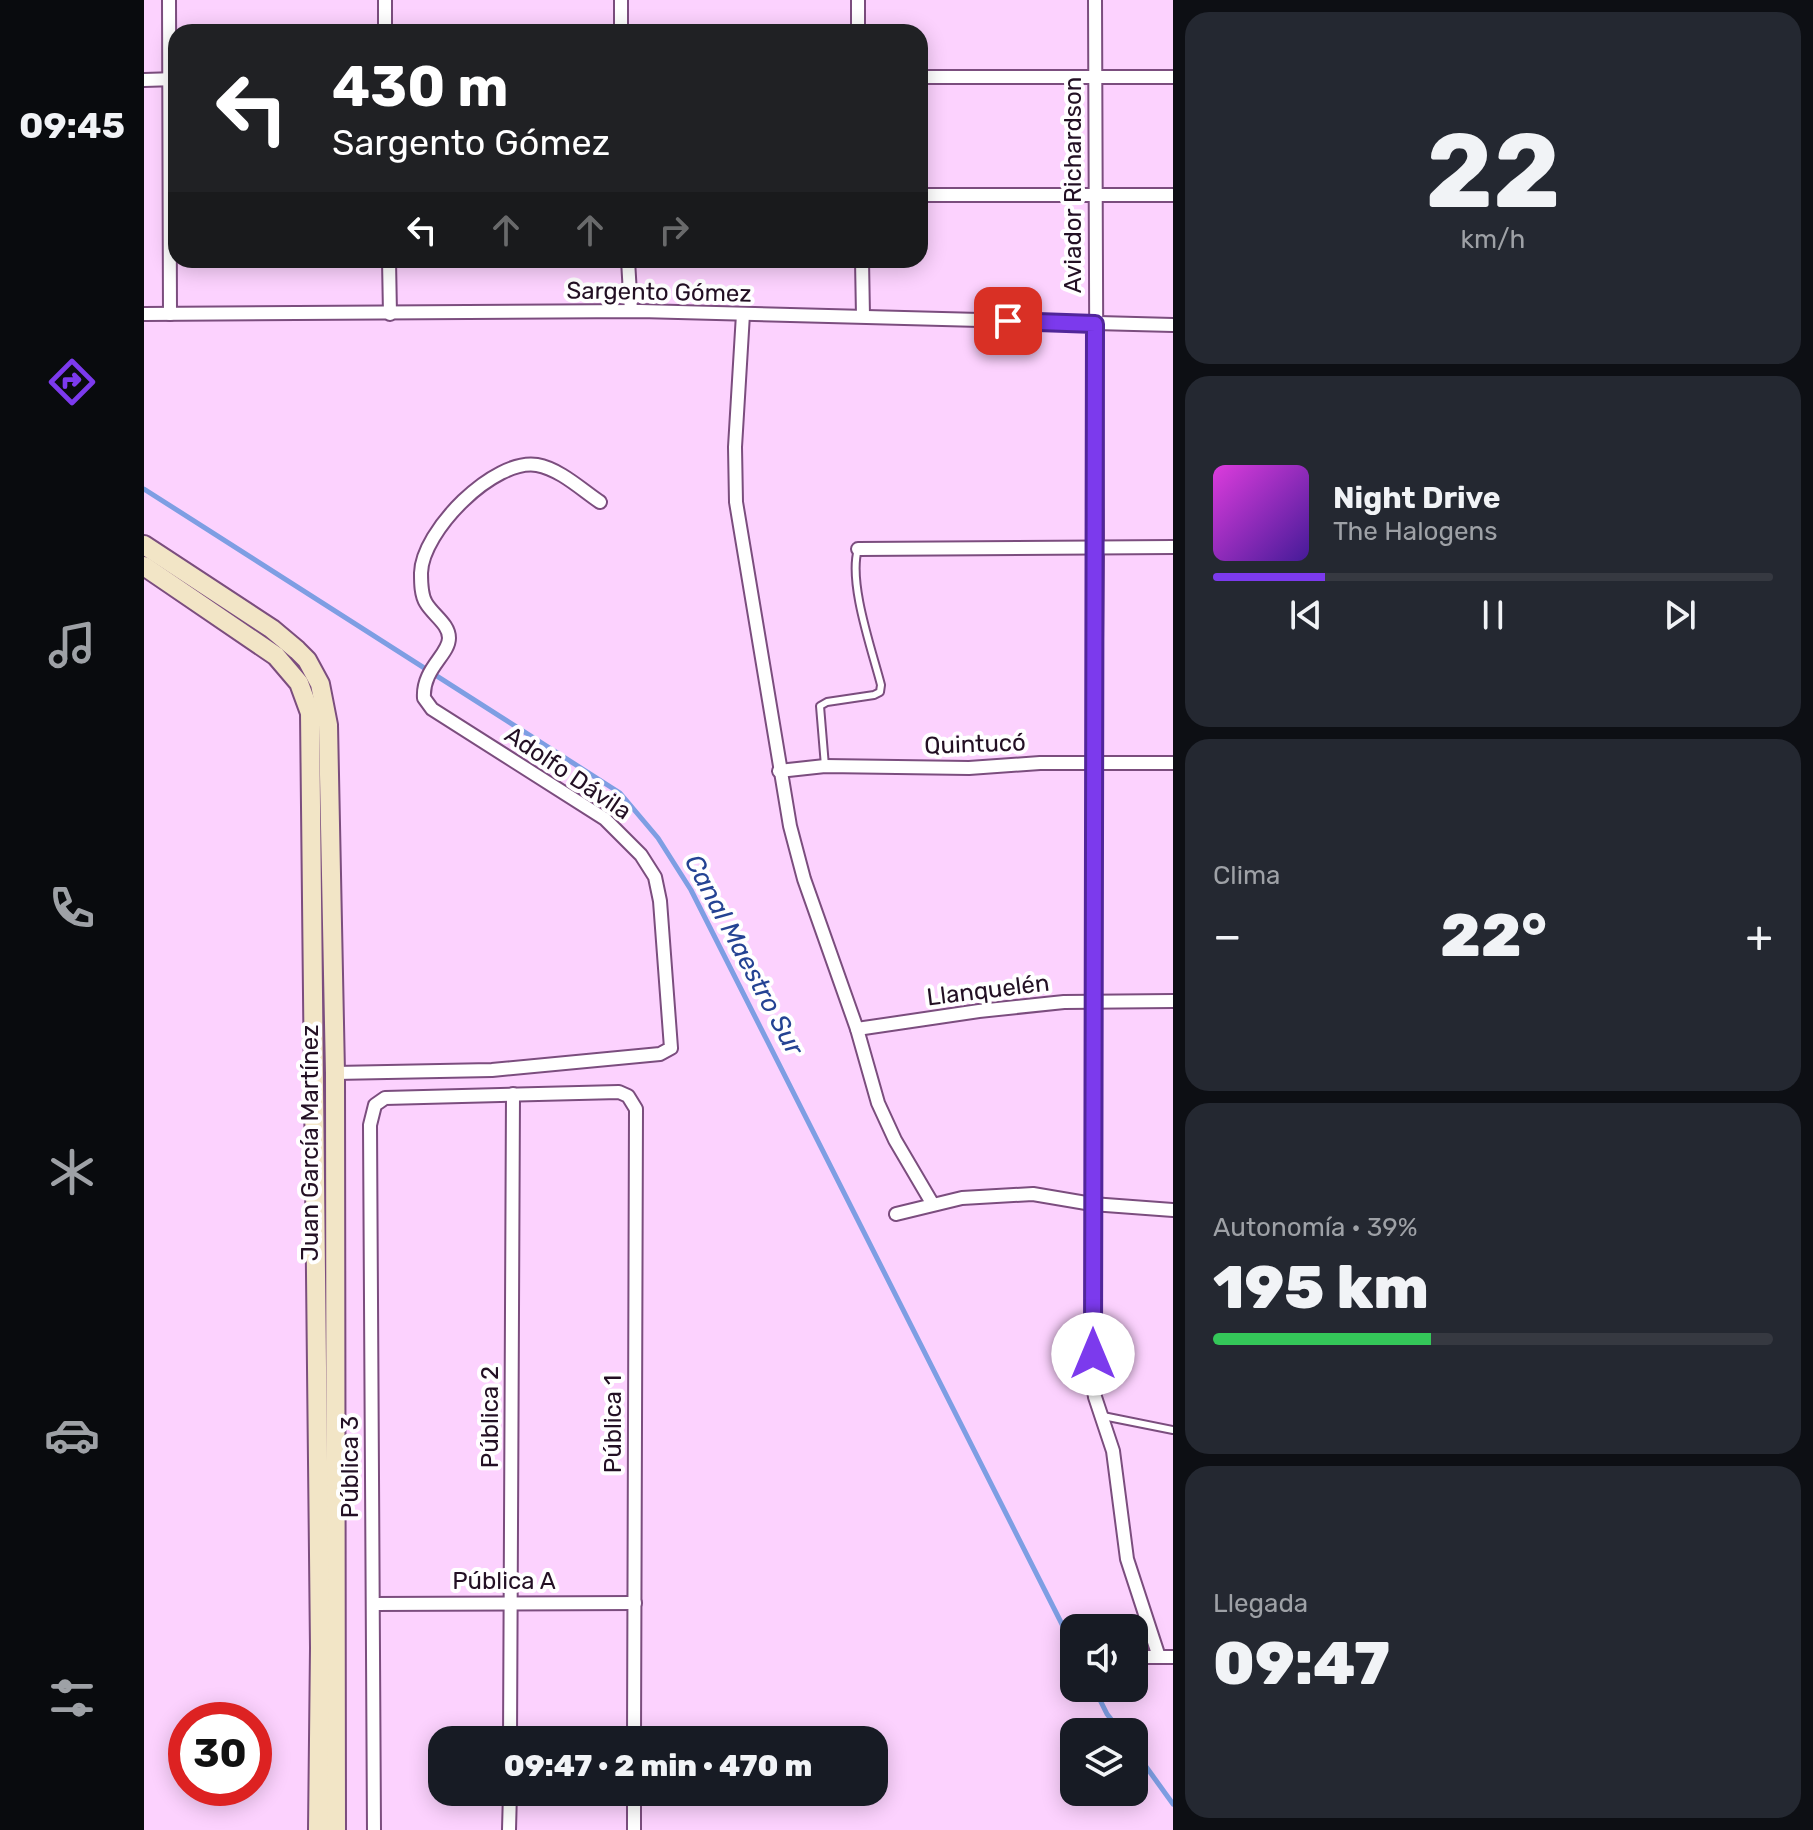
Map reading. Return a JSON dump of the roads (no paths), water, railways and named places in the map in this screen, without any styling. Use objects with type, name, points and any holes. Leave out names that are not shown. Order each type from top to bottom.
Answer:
[{"type":"main road","name":"Juan García Martínez","points":[[144,545],[272,629],[307,660],[320,684],[328,725],[335,1073],[336,1830]]},
{"type":"main road","name":"Juan García Martínez","points":[[144,566],[276,656],[299,683],[310,713],[320,1616],[318,1830]]},
{"type":"street","points":[[169,0],[170,24]]},
{"type":"street","points":[[385,0],[385,24]]},
{"type":"street","points":[[621,0],[621,24]]},
{"type":"street","points":[[858,0],[858,24]]},
{"type":"street","name":"Aviador Richardson","points":[[1095,0],[1097,549],[1092,1000],[1093,1384],[1113,1451],[1127,1559],[1159,1657]]},
{"type":"street","points":[[928,77],[1173,77]]},
{"type":"street","points":[[144,80],[168,79]]},
{"type":"street","points":[[928,195],[1173,195]]},
{"type":"street","points":[[170,314],[171,268]]},
{"type":"street","points":[[389,268],[390,314]]},
{"type":"street","points":[[628,268],[631,311]]},
{"type":"street","points":[[862,268],[863,316]]},
{"type":"street","name":"Sargento Gómez","points":[[144,314],[631,311],[1173,325]]},
{"type":"street","points":[[743,314],[735,447],[736,502],[790,826],[804,879],[857,1029],[886,1123],[932,1203]]},
{"type":"street","name":"Adolfo Dávila","points":[[335,1073],[492,1070],[660,1054],[671,1048],[660,901],[655,877],[641,855],[605,819],[432,709],[424,698],[426,678],[448,644],[449,635],[425,601],[421,569],[425,551],[464,501],[497,474],[515,466],[537,465],[553,470],[600,502]]},
{"type":"street","points":[[858,549],[1173,547]]},
{"type":"street","name":"Quintucó","points":[[779,771],[825,766],[969,768],[1040,763],[1173,763]]},
{"type":"street","name":"Llanquelén","points":[[857,1029],[979,1011],[1092,1000],[1173,1001]]},
{"type":"street","name":"Pública 1","points":[[513,1094],[619,1092],[628,1096],[636,1109],[634,1726]]},
{"type":"street","name":"Pública 3","points":[[374,1830],[370,1125],[375,1105],[385,1098],[513,1094]]},
{"type":"street","name":"Pública 2","points":[[510,1726],[513,1094]]},
{"type":"street","points":[[896,1214],[962,1198],[1033,1194],[1092,1204],[1173,1210]]},
{"type":"street","name":"Pública A","points":[[373,1604],[635,1603]]},
{"type":"street","points":[[1148,1657],[1173,1657]]},
{"type":"street","points":[[509,1830],[510,1806]]},
{"type":"street","points":[[634,1806],[634,1830]]},
{"type":"lane","points":[[825,766],[820,706],[880,692],[881,685],[857,586],[855,558],[858,549]]},
{"type":"lane","points":[[1103,1416],[1173,1430]]},
{"type":"waterway","name":"Canal Maestro Sur","points":[[144,489],[620,793],[658,838],[691,890],[1060,1620]]},
{"type":"waterway","name":"Canal Maestro Sur","points":[[1101,1702],[1110,1718]]},
{"type":"waterway","name":"Canal Maestro Sur","points":[[1148,1769],[1173,1804]]}]
